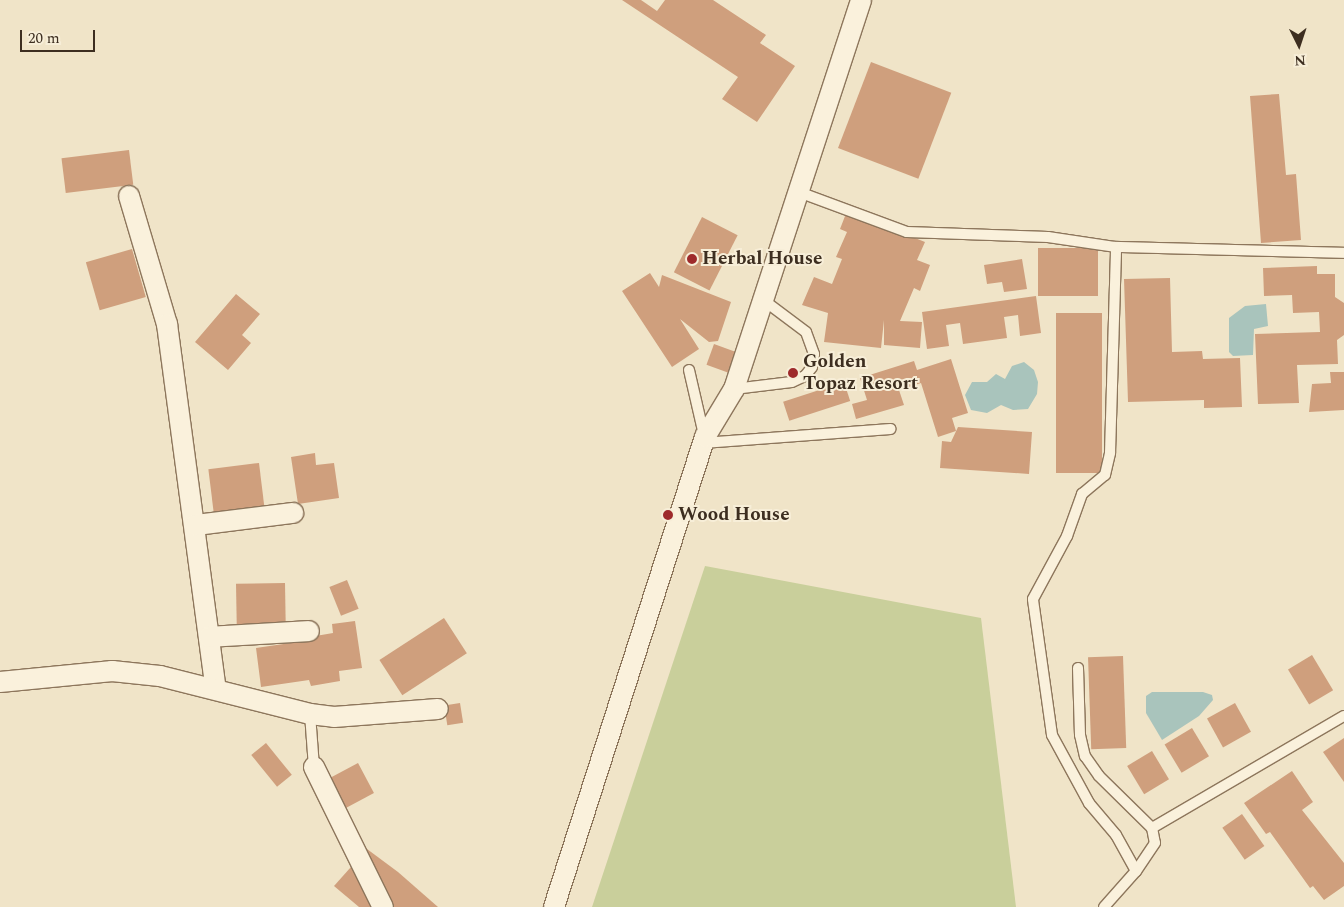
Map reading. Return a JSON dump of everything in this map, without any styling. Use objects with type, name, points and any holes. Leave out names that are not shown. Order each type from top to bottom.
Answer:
[{"type":"street","points":[[554,907],[704,440],[734,389],[796,191],[861,0]]},
{"type":"street","points":[[129,196],[167,324],[196,525],[216,689]]},
{"type":"street","points":[[196,525],[293,514]]},
{"type":"street","points":[[209,636],[309,631]]},
{"type":"street","points":[[0,682],[73,672],[112,671],[160,676],[310,714],[334,717],[438,709]]},
{"type":"street","points":[[314,767],[384,907]]},
{"type":"lane","points":[[796,191],[907,232],[1048,237],[1116,247],[1344,253]]},
{"type":"lane","points":[[1116,247],[1110,453],[1105,475],[1082,494],[1067,536],[1033,599],[1052,735],[1089,803],[1116,835],[1136,871]]},
{"type":"lane","points":[[734,389],[792,382],[805,376],[812,367],[814,354],[806,332],[762,299]]},
{"type":"lane","points":[[689,370],[704,440],[890,429]]},
{"type":"lane","points":[[1078,668],[1080,735],[1085,756],[1099,776],[1152,828],[1155,843],[1136,871],[1104,907]]},
{"type":"lane","points":[[310,714],[314,767]]},
{"type":"lane","points":[[1152,828],[1344,716]]},
{"type":"green space","points":[[705,566],[981,618],[1016,907],[592,907]]},
{"type":"water","points":[[1266,304],[1268,326],[1254,329],[1253,355],[1233,356],[1229,352],[1229,318],[1245,306]]},
{"type":"water","points":[[1024,362],[1034,370],[1038,382],[1037,394],[1028,409],[1013,410],[1001,405],[987,413],[971,410],[965,395],[972,382],[987,382],[996,374],[1005,379],[1012,366]]},
{"type":"water","points":[[1152,692],[1203,692],[1212,695],[1213,700],[1199,716],[1162,740],[1146,713],[1146,696]]},
{"type":"building","points":[[622,0],[641,0],[657,11],[665,0],[713,0],[766,35],[760,43],[795,66],[757,122],[722,99],[738,77]]},
{"type":"building","points":[[871,62],[951,93],[918,179],[838,148]]},
{"type":"building","points":[[1279,94],[1286,175],[1296,174],[1301,240],[1261,243],[1250,96]]},
{"type":"building","points":[[129,150],[133,185],[66,193],[62,158]]},
{"type":"building","points":[[847,211],[925,242],[917,260],[930,265],[920,291],[914,288],[900,321],[922,322],[920,348],[884,345],[884,320],[881,348],[824,342],[828,313],[802,305],[814,277],[832,284],[842,259],[836,257],[847,232],[840,229]]},
{"type":"building","points":[[702,217],[738,235],[709,290],[674,272]]},
{"type":"building","points":[[1038,248],[1098,248],[1098,296],[1038,296]]},
{"type":"building","points":[[132,249],[146,297],[100,310],[86,262]]},
{"type":"building","points":[[1022,259],[1027,289],[1004,292],[1002,282],[987,284],[984,265]]},
{"type":"building","points":[[1317,266],[1317,274],[1335,274],[1335,297],[1344,303],[1344,335],[1337,340],[1338,364],[1297,365],[1299,403],[1258,404],[1255,334],[1320,332],[1319,312],[1293,313],[1292,295],[1264,296],[1263,268]]},
{"type":"building","points":[[650,273],[659,287],[662,275],[731,302],[718,341],[709,342],[680,319],[699,349],[672,367],[622,291]]},
{"type":"building","points":[[1170,278],[1172,352],[1202,351],[1203,359],[1240,358],[1242,407],[1204,408],[1204,400],[1128,402],[1124,279]]},
{"type":"building","points":[[236,294],[260,314],[242,335],[251,343],[228,370],[195,342]]},
{"type":"building","points":[[1036,296],[1041,333],[1020,336],[1018,315],[1004,317],[1007,338],[963,344],[960,323],[946,325],[949,346],[927,349],[922,312]]},
{"type":"building","points":[[1056,313],[1102,313],[1102,473],[1056,473]]},
{"type":"building","points":[[714,344],[739,353],[732,374],[706,365]]},
{"type":"building","points":[[951,359],[968,413],[952,418],[956,431],[938,437],[921,383],[899,390],[904,405],[856,419],[852,404],[867,400],[860,378],[914,361],[917,370]]},
{"type":"building","points":[[1330,372],[1344,372],[1344,410],[1309,412],[1312,384],[1331,383]]},
{"type":"building","points":[[844,382],[850,401],[789,421],[783,402]]},
{"type":"building","points":[[958,427],[1032,432],[1029,474],[940,468],[942,441],[951,442]]},
{"type":"building","points":[[315,453],[316,465],[334,463],[339,498],[298,504],[291,457]]},
{"type":"building","points":[[259,463],[265,509],[214,515],[208,469]]},
{"type":"building","points":[[347,580],[359,609],[341,616],[329,587]]},
{"type":"building","points":[[285,583],[286,624],[237,625],[236,584]]},
{"type":"building","points":[[444,618],[467,653],[402,695],[379,660]]},
{"type":"building","points":[[355,621],[362,668],[339,671],[340,681],[311,686],[309,680],[261,687],[256,648],[304,641],[304,638],[333,633],[332,624]]},
{"type":"building","points":[[1312,655],[1333,690],[1309,705],[1288,669]]},
{"type":"building","points":[[1123,656],[1126,748],[1091,749],[1088,657]]},
{"type":"building","points":[[460,703],[463,723],[447,725],[444,706]]},
{"type":"building","points":[[1235,703],[1251,732],[1223,747],[1207,719]]},
{"type":"building","points":[[1192,728],[1209,756],[1182,773],[1165,744]]},
{"type":"building","points":[[1344,738],[1344,782],[1323,752]]},
{"type":"building","points":[[266,743],[292,775],[277,787],[251,755]]},
{"type":"building","points":[[1152,751],[1169,779],[1144,794],[1127,766]]},
{"type":"building","points":[[358,763],[374,793],[343,809],[327,779]]},
{"type":"building","points":[[1292,771],[1313,802],[1302,810],[1344,863],[1344,886],[1324,900],[1313,886],[1310,888],[1270,832],[1266,834],[1244,803]]},
{"type":"building","points":[[1242,814],[1264,846],[1245,860],[1222,828]]},
{"type":"building","points":[[367,849],[398,872],[438,907],[359,907],[334,886]]},
{"type":"place","name":"Herbal House","points":[[692,259]]},
{"type":"place","name":"Golden Topaz Resort","points":[[793,373]]},
{"type":"place","name":"Wood House","points":[[668,515]]}]
